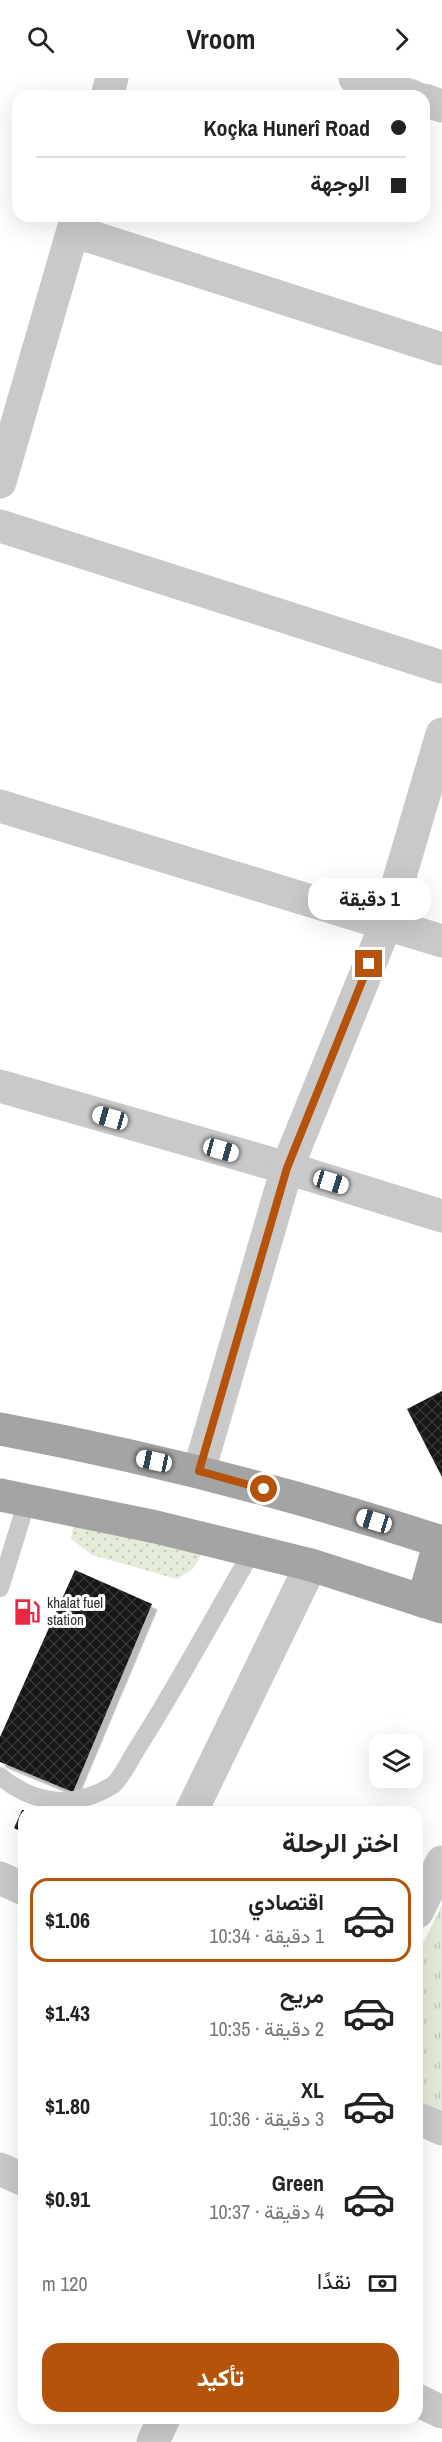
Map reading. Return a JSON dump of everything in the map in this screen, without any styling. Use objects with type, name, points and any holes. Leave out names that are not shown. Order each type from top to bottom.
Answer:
[{"type":"main road","points":[[0,1429],[199,1471],[441,1542],[433,1604],[311,1565],[253,1550],[156,1527],[14,1498]]},
{"type":"street","points":[[356,78],[404,90]]},
{"type":"street","points":[[0,482],[75,224],[442,349]]},
{"type":"street","points":[[0,526],[442,667]]},
{"type":"street","points":[[199,1471],[287,1168],[386,924],[442,734]]},
{"type":"street","points":[[0,807],[442,941]]},
{"type":"street","points":[[0,1086],[287,1168],[442,1216]]},
{"type":"street","points":[[194,1806],[311,1565]]},
{"type":"street","points":[[423,1900],[442,1862]]},
{"type":"street","points":[[0,1878],[18,1886]]},
{"type":"street","points":[[423,2121],[442,2129]]},
{"type":"street","points":[[0,2169],[18,2177]]},
{"type":"street","points":[[423,2403],[442,2412]]},
{"type":"street","points":[[153,2442],[161,2424]]},
{"type":"lane","points":[[0,1588],[14,1498]]},
{"type":"lane","points":[[0,1776],[12,1786],[47,1801],[75,1801],[115,1784],[174,1691],[209,1623],[253,1550]]},
{"type":"green space","points":[[76,1510],[205,1547],[194,1568],[177,1579],[92,1555],[71,1539]]},
{"type":"green space","points":[[442,1905],[442,2113],[423,2105],[423,1943]]},
{"type":"building","points":[[442,1391],[442,1477],[407,1409]]},
{"type":"building","points":[[75,1570],[152,1604],[73,1792],[0,1762],[0,1737]]},
{"type":"place","name":"khalat fuel station","points":[[27,1612]]},
{"type":"route","points":[[264,1489],[199,1471],[287,1168],[369,964]]}]
